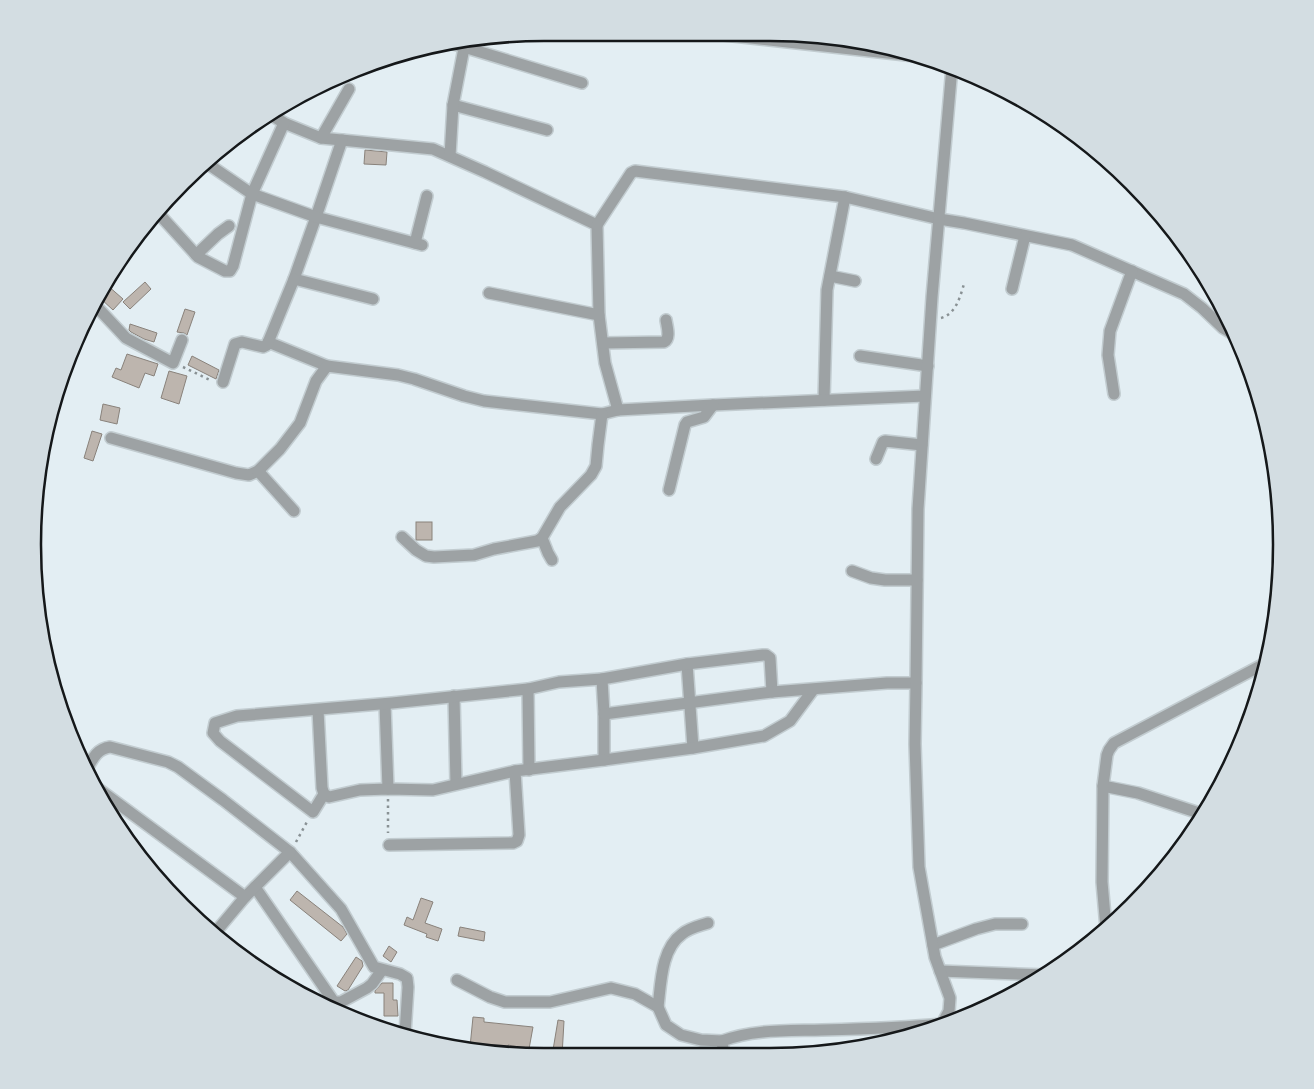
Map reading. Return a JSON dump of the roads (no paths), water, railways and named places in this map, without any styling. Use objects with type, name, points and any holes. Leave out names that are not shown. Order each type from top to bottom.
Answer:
[{"type":"street","points":[[782,41],[864,50]]},
{"type":"street","points":[[469,48],[582,83]]},
{"type":"street","points":[[450,156],[453,105],[460,49]]},
{"type":"street","points":[[947,1015],[950,998],[935,957],[918,867],[915,744],[918,509],[930,320],[951,76]]},
{"type":"street","points":[[320,138],[349,89]]},
{"type":"street","points":[[453,105],[547,130]]},
{"type":"street","points":[[277,119],[320,138],[433,149],[597,225]]},
{"type":"street","points":[[162,218],[198,257],[225,271],[230,271],[233,266],[252,194],[284,123]]},
{"type":"street","points":[[222,382],[236,344],[242,342],[263,347],[267,345],[294,278],[342,140]]},
{"type":"street","points":[[212,167],[252,194],[316,217],[419,244],[427,196]]},
{"type":"street","points":[[618,410],[606,363],[599,315],[597,225],[631,173],[640,170],[845,198],[939,219],[1072,245],[1184,294],[1224,328]]},
{"type":"street","points":[[824,400],[827,290],[845,198]]},
{"type":"street","points":[[196,255],[229,226]]},
{"type":"street","points":[[1012,288],[1025,236]]},
{"type":"street","points":[[1114,394],[1108,355],[1110,331],[1132,271]]},
{"type":"street","points":[[830,276],[855,281]]},
{"type":"street","points":[[294,278],[373,299]]},
{"type":"street","points":[[489,293],[599,315]]},
{"type":"street","points":[[100,310],[126,338],[173,363],[182,340]]},
{"type":"street","points":[[603,343],[667,341],[666,320]]},
{"type":"street","points":[[268,342],[327,366],[398,375],[484,401],[602,414],[618,410],[714,404],[925,396]]},
{"type":"street","points":[[860,356],[928,366]]},
{"type":"street","points":[[111,438],[249,475],[258,471],[280,449],[300,423],[316,381],[327,366]]},
{"type":"street","points":[[669,490],[685,425],[687,422],[704,417],[714,404]]},
{"type":"street","points":[[402,537],[416,550],[426,556],[434,557],[474,554],[537,541],[542,538],[560,507],[591,475],[596,466],[602,414]]},
{"type":"street","points":[[876,459],[885,441],[922,445]]},
{"type":"street","points":[[258,471],[294,511]]},
{"type":"street","points":[[542,538],[552,560]]},
{"type":"street","points":[[852,571],[871,578],[885,580],[917,580]]},
{"type":"street","points":[[324,794],[313,812],[220,741],[212,733],[215,723],[237,716],[385,704],[528,689],[559,682],[602,679],[687,664],[763,655],[770,658],[772,692]]},
{"type":"street","points":[[687,664],[693,748]]},
{"type":"street","points":[[1105,919],[1102,882],[1103,786],[1109,750],[1114,743],[1258,667]]},
{"type":"street","points":[[602,679],[604,760]]},
{"type":"street","points":[[604,714],[772,692],[887,683],[916,683]]},
{"type":"street","points":[[528,689],[529,770]]},
{"type":"street","points":[[318,710],[322,788],[324,794],[329,797],[360,790],[433,790],[514,772],[693,748],[764,736],[790,721],[813,690]]},
{"type":"street","points":[[454,696],[456,784]]},
{"type":"street","points":[[385,704],[388,789]]},
{"type":"street","points":[[91,762],[96,754],[104,748],[110,747],[168,762],[223,800],[290,852],[341,909],[374,967],[400,974],[407,978],[405,1028]]},
{"type":"street","points":[[389,845],[513,843],[517,841],[519,835],[514,772]]},
{"type":"street","points":[[1103,786],[1138,794],[1195,812]]},
{"type":"street","points":[[110,798],[245,897]]},
{"type":"street","points":[[219,928],[245,897],[290,852]]},
{"type":"street","points":[[255,888],[333,1001]]},
{"type":"street","points":[[708,922],[684,932],[674,941],[667,952],[658,1007],[666,1025],[681,1035],[701,1040],[722,1041],[738,1035],[764,1031],[911,1027]]},
{"type":"street","points":[[933,945],[994,924],[1022,924]]},
{"type":"street","points":[[336,1002],[341,1002],[367,988],[382,970]]},
{"type":"street","points":[[940,970],[1030,974]]},
{"type":"street","points":[[457,980],[490,997],[505,1002],[550,1002],[611,988],[634,994],[658,1007]]},
{"type":"street","points":[[722,1041],[723,1048]]}]
